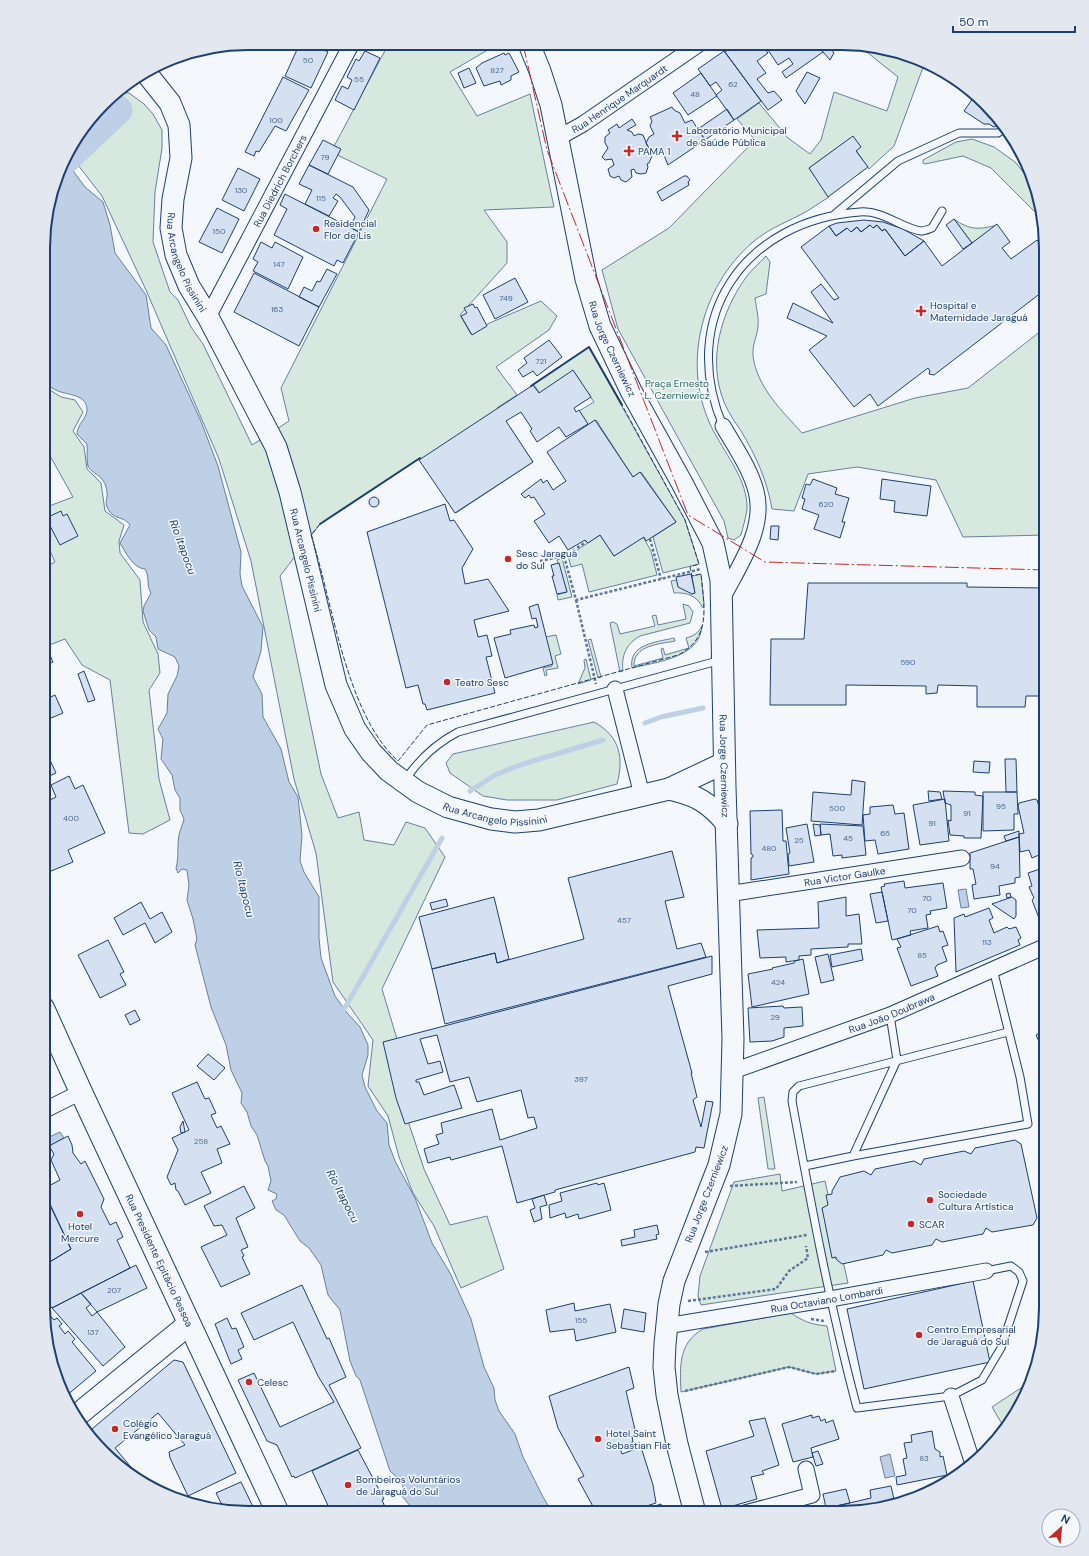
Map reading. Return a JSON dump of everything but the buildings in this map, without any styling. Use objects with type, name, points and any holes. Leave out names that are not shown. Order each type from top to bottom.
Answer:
[{"type":"main road","name":"Rua Jorge Czerniewicz","points":[[531,50],[546,86],[586,279],[600,326],[631,391],[713,543],[718,561],[723,597],[722,660],[724,763],[727,824],[733,1071],[731,1114],[719,1165],[674,1280],[666,1326],[664,1368],[667,1395],[677,1444],[693,1506]]},
{"type":"main road","name":"Rua Arcangelo Pissinini","points":[[149,77],[170,103],[179,125],[181,158],[173,200],[171,228],[176,255],[181,270],[208,317],[276,447],[290,492],[336,685],[347,714],[355,729],[381,763],[396,778],[418,792],[448,807],[491,820],[515,822],[534,820],[669,789],[724,763]]},
{"type":"main road","name":"Rua Arcangelo Pissinini","points":[[669,789],[686,792],[704,801],[717,812],[727,824]]},
{"type":"main road","name":"Rua Presidente Epitácio Pessoa","points":[[50,1022],[81,1092],[275,1506]]},
{"type":"main road","points":[[80,1412],[189,1324]]},
{"type":"street","name":"Rua Diedrich Borchers","points":[[208,317],[348,50]]},
{"type":"street","name":"Rua Henrique Marquardt","points":[[558,138],[583,124],[690,50]]},
{"type":"street","points":[[723,426],[744,461],[756,492],[758,510],[754,533],[745,555],[723,597]]},
{"type":"street","points":[[718,561],[745,555]]},
{"type":"street","points":[[615,689],[642,795]]},
{"type":"street","name":"Rua Victor Gaulke","points":[[728,894],[962,858]]},
{"type":"street","name":"Rua João Doubrawa","points":[[733,1071],[890,1015],[1039,949]]},
{"type":"street","points":[[50,1108],[81,1092]]},
{"type":"street","name":"Rua Octaviano Lombardi","points":[[666,1326],[986,1271]]},
{"type":"street","points":[[951,1396],[971,1458]]},
{"type":"street","points":[[771,1506],[812,1495],[806,1469]]},
{"type":"lane","points":[[835,214],[898,161],[959,133],[998,133],[1001,131]]},
{"type":"lane","points":[[723,426],[714,406],[710,388],[707,360],[709,335],[720,300],[740,269],[760,249],[775,238],[795,228],[835,214],[863,212],[884,216],[922,231],[932,228],[942,211]]},
{"type":"lane","points":[[408,776],[428,751],[458,732],[722,660]]},
{"type":"lane","points":[[805,1166],[1028,1124],[1020,1077],[993,969]]},
{"type":"lane","points":[[853,1156],[897,1060],[890,1015]]},
{"type":"lane","points":[[986,1271],[1011,1266],[1019,1272],[1023,1281],[1001,1348],[982,1380],[951,1396],[856,1408],[816,1234],[805,1166],[792,1101],[793,1092],[799,1086],[1008,1032]]},
{"type":"path","points":[[650,539],[661,579]]},
{"type":"path","points":[[540,561],[564,556],[586,542]]},
{"type":"path","points":[[564,556],[598,694]]},
{"type":"path","points":[[576,600],[661,579],[718,561]]},
{"type":"path","points":[[710,1188],[796,1182]]},
{"type":"path","points":[[683,1256],[816,1234]]},
{"type":"path","points":[[669,1304],[776,1289],[789,1271],[808,1258],[804,1236]]},
{"type":"path","points":[[788,1306],[798,1314],[811,1319],[824,1320],[826,1328]]},
{"type":"path","points":[[834,1364],[836,1371]]},
{"type":"path","points":[[667,1395],[789,1367],[816,1374],[836,1371],[846,1367]]},
{"type":"green space","points":[[385,50],[488,50],[450,72],[477,116],[530,94],[554,207],[484,210],[507,242],[507,263],[460,315],[471,334],[485,325],[541,301],[557,316],[549,330],[496,367],[517,395],[497,408],[533,462],[456,513],[419,459],[320,524],[280,576],[321,774],[338,818],[359,812],[364,840],[394,845],[406,822],[425,828],[445,857],[382,989],[397,1039],[395,1082],[424,1169],[450,1225],[487,1216],[504,1269],[461,1288],[434,1226],[413,1193],[399,1157],[388,1116],[368,1086],[373,1040],[333,982],[316,853],[294,779],[251,561],[219,459],[146,290],[102,196],[72,157],[83,138],[99,117],[125,93],[129,93],[144,104],[153,114],[162,130],[162,148],[155,192],[153,242],[170,292],[178,300],[191,327],[203,344],[252,445],[289,421],[281,388],[387,179],[331,152]]},
{"type":"green space","name":"Praça Ernesto L. Czerniewicz","points":[[867,52],[905,60],[923,67],[894,146],[869,169],[849,140],[809,168],[829,197],[804,213],[764,234],[753,242],[735,260],[720,282],[708,305],[701,330],[697,356],[698,382],[704,408],[714,432],[744,488],[747,509],[741,535],[734,540],[728,538],[724,521],[618,329],[602,270],[669,228],[755,140],[737,119],[759,103],[788,138],[810,154],[821,140],[834,92],[887,111],[898,77]]},
{"type":"green space","points":[[972,139],[994,147],[1015,162],[1025,174],[1029,184],[1036,213],[991,168],[963,156],[925,164],[923,163],[923,160],[956,142]]},
{"type":"green space","points":[[954,219],[959,223],[974,228],[985,228],[997,225],[972,243]]},
{"type":"green space","points":[[766,256],[770,262],[766,294],[755,298],[758,316],[758,329],[753,347],[755,367],[765,388],[772,398],[802,433],[915,398],[968,388],[1039,332],[1039,535],[963,537],[936,480],[857,467],[808,474],[794,511],[772,509],[764,478],[756,459],[724,402],[719,386],[717,370],[719,336],[724,320],[738,290],[751,271]]},
{"type":"green space","points":[[589,347],[685,520],[699,564],[663,573],[653,537],[676,522],[641,472],[633,477],[596,420],[588,425],[579,411],[594,402],[573,371],[540,393],[533,384]]},
{"type":"green space","points":[[50,390],[61,397],[75,400],[83,412],[73,431],[84,447],[87,469],[101,483],[105,511],[124,525],[119,541],[120,553],[140,580],[143,622],[158,654],[160,673],[149,690],[159,779],[170,820],[143,834],[129,833],[110,680],[82,665],[65,639],[50,645],[50,565],[55,562],[50,551],[50,506],[73,497],[50,456]]},
{"type":"green space","points":[[600,535],[614,556],[643,537],[651,551],[657,575],[589,592],[582,564],[571,567],[568,556]]},
{"type":"green space","points":[[562,558],[572,597],[558,600],[557,595],[567,592],[557,560]]},
{"type":"green space","points":[[701,574],[704,604],[703,608],[695,598],[683,593],[674,593],[671,581],[677,580],[692,594],[695,593],[692,576]]},
{"type":"green space","points":[[683,604],[689,606],[693,612],[690,623],[640,636],[635,639],[628,647],[624,655],[623,671],[620,672],[610,623],[613,622],[617,624],[620,634],[655,626],[652,616],[656,615],[658,625],[686,619]]},
{"type":"green space","points":[[702,626],[699,637],[694,645],[685,652],[664,661],[632,668],[634,654],[639,649],[660,641],[674,638],[675,641],[655,645],[643,650],[635,659],[634,666],[663,658],[661,649],[663,648],[665,655],[689,648],[686,638],[696,634]]},
{"type":"green space","points":[[556,635],[561,654],[555,656],[558,668],[546,670],[547,675],[545,676],[543,668],[552,666],[545,637]]},
{"type":"green space","points":[[591,639],[601,677],[598,678],[588,640]]},
{"type":"green space","points":[[586,659],[591,680],[578,684],[585,668],[584,660]]},
{"type":"green space","points":[[594,722],[610,734],[618,748],[620,765],[617,784],[557,800],[507,800],[483,796],[450,773],[446,763],[453,754]]},
{"type":"green space","points":[[764,1097],[775,1169],[768,1169],[758,1098]]},
{"type":"green space","points":[[780,1174],[782,1191],[825,1181],[848,1283],[701,1305],[698,1296],[700,1276],[734,1182]]},
{"type":"green space","points":[[791,1313],[808,1322],[827,1326],[836,1371],[816,1374],[789,1367],[681,1392],[680,1374],[682,1356],[689,1341],[703,1329]]},
{"type":"green space","points":[[1023,1387],[1019,1396],[1002,1424],[992,1407]]},
{"type":"water","name":"Rio Itapocu","points":[[68,164],[85,187],[103,202],[110,225],[115,253],[146,295],[151,328],[166,345],[200,419],[218,466],[241,552],[240,574],[242,586],[263,627],[261,651],[253,677],[262,694],[263,717],[281,749],[289,782],[298,797],[302,835],[300,861],[304,872],[319,897],[319,938],[321,958],[335,996],[360,1027],[368,1045],[368,1055],[362,1075],[365,1087],[377,1111],[387,1123],[389,1145],[395,1161],[415,1198],[432,1243],[450,1273],[471,1319],[484,1367],[494,1388],[495,1400],[499,1411],[515,1434],[523,1457],[548,1506],[410,1506],[402,1496],[403,1485],[401,1481],[390,1471],[360,1380],[356,1376],[350,1361],[340,1310],[328,1295],[321,1265],[309,1248],[300,1241],[284,1215],[276,1210],[272,1201],[276,1199],[277,1194],[268,1190],[271,1181],[268,1166],[257,1135],[251,1126],[247,1112],[241,1103],[242,1093],[231,1070],[226,1045],[211,1007],[195,945],[197,939],[187,900],[189,885],[187,870],[182,869],[178,873],[176,868],[179,835],[184,819],[180,810],[180,798],[175,790],[172,775],[161,759],[163,739],[158,729],[167,713],[168,694],[177,676],[179,666],[175,657],[158,649],[156,637],[149,630],[143,611],[151,593],[145,569],[133,563],[120,543],[130,525],[128,522],[110,512],[106,502],[107,492],[104,481],[88,466],[87,444],[77,434],[78,428],[87,411],[86,405],[81,398],[50,387],[50,235],[60,184]]},
{"type":"water","points":[[966,889],[969,907],[961,908],[958,890]]},
{"type":"water","points":[[60,1132],[64,1138],[50,1145],[50,1137]]},
{"type":"water","points":[[890,1454],[895,1476],[885,1478],[880,1457]]},
{"type":"waterway","points":[[77,148],[118,110]]},
{"type":"waterway","points":[[645,723],[661,717],[703,708]]},
{"type":"waterway","points":[[470,791],[495,775],[520,765],[603,740]]},
{"type":"waterway","points":[[340,1011],[345,1008],[442,838]]},
{"type":"fence","points":[[320,524],[311,535],[334,624],[353,687],[380,741],[398,761],[427,725],[678,655],[689,648],[696,640],[701,630],[704,609],[701,574],[692,576],[690,567],[699,564],[685,520],[622,405]]},
{"type":"wall","points":[[531,386],[589,347],[622,405]]},
{"type":"wall","points":[[320,524],[420,458]]},
{"type":"power","points":[[524,50],[547,150],[688,515],[765,562],[1039,570]]},
{"type":"place","name":"Laboratório Municipal de Saúde Pública","points":[[677,136]]},
{"type":"place","name":"PAMA 1","points":[[629,151]]},
{"type":"place","name":"Residencial Flor de Lis","points":[[316,229]]},
{"type":"place","name":"Hospital e Maternidade Jaraguá","points":[[921,311]]},
{"type":"place","name":"Sesc Jaraguá do Sul","points":[[508,559]]},
{"type":"place","name":"Teatro Sesc","points":[[447,682]]},
{"type":"place","name":"Sociedade Cultura Artística","points":[[930,1200]]},
{"type":"place","name":"Hotel Mercure","points":[[80,1214]]},
{"type":"place","name":"SCAR","points":[[911,1224]]},
{"type":"place","name":"Centro Empresarial de Jaraguá do Sul","points":[[919,1335]]},
{"type":"place","name":"Celesc","points":[[249,1382]]},
{"type":"place","name":"Colégio Evangélico Jaraguá","points":[[115,1429]]},
{"type":"place","name":"Hotel Saint Sebastian Flat","points":[[598,1439]]},
{"type":"place","name":"Bombeiros Voluntários de Jaraguá do Sul","points":[[348,1485]]}]
